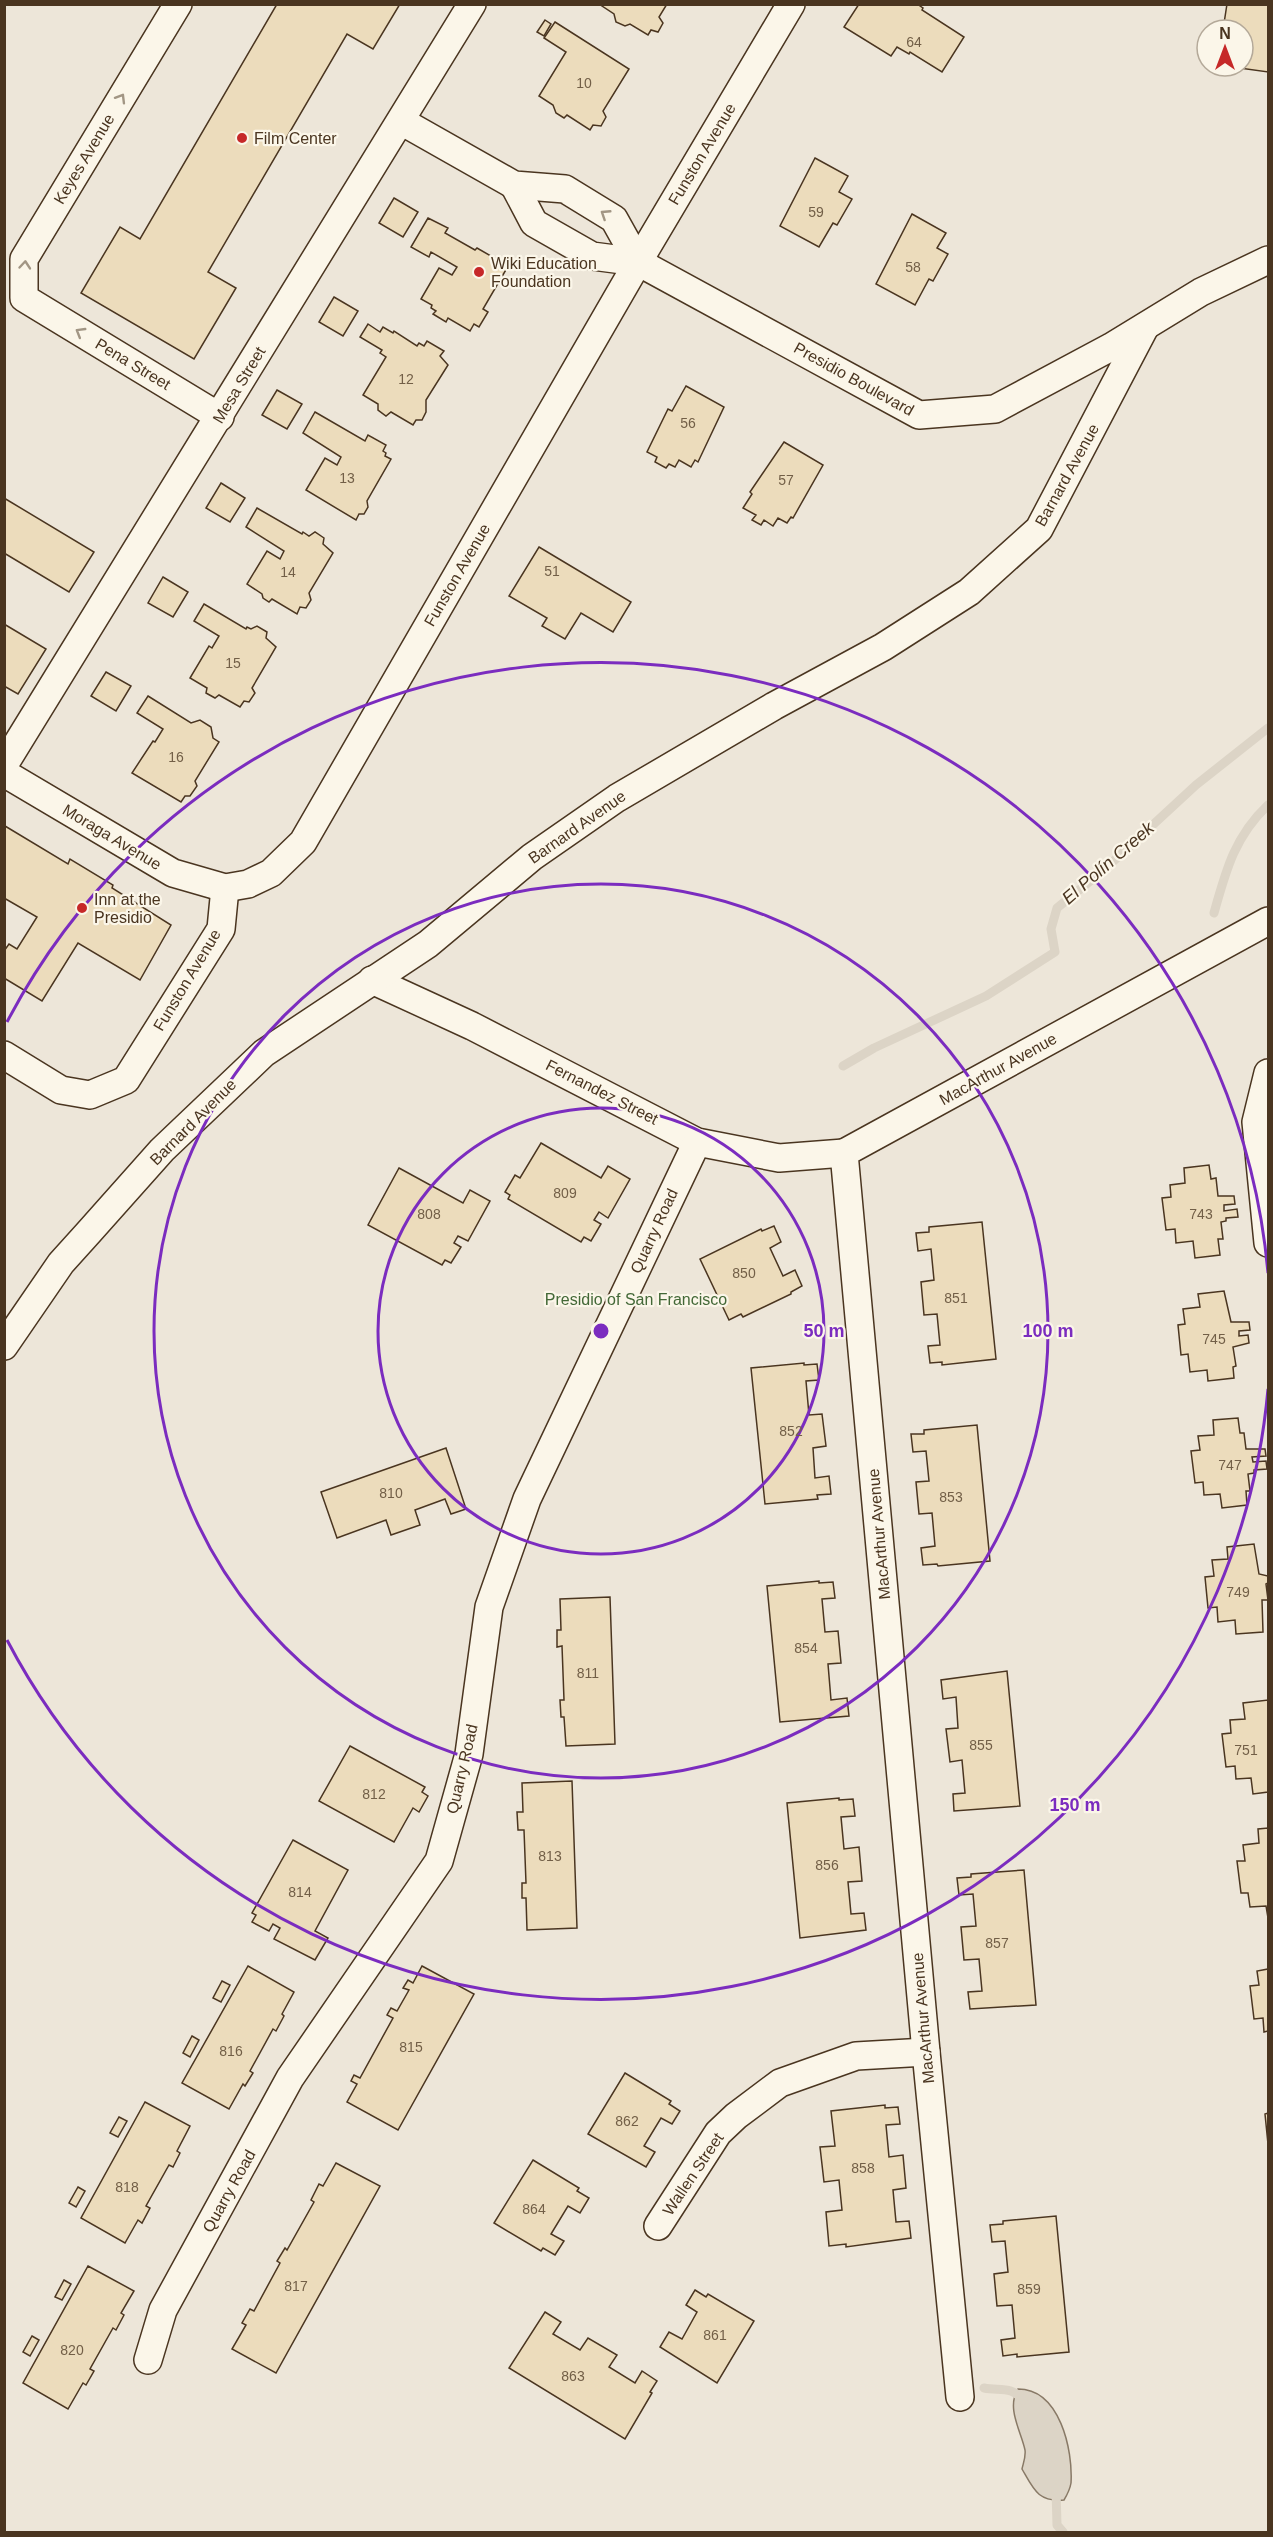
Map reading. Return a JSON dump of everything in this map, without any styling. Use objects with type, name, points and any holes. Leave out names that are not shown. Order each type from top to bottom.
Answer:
[{"type":"street","name":"Keyes Avenue","points":[[46,311],[24,298],[24,259],[178,4]]},
{"type":"street","name":"Mesa Street","points":[[4,765],[472,4]]},
{"type":"street","name":"Funston Avenue","points":[[4,1055],[61,1090],[90,1095],[126,1080],[221,929],[225,888],[248,884],[271,873],[303,842],[638,262],[791,4]]},
{"type":"street","points":[[401,121],[514,185],[565,189],[614,219],[638,262]]},
{"type":"street","name":"Presidio Boulevard","points":[[514,185],[534,223],[591,256],[638,262],[919,415],[995,409],[1145,327],[1201,292],[1269,260]]},
{"type":"street","name":"Pena Street","points":[[46,311],[220,417]]},
{"type":"street","name":"Barnard Avenue","points":[[4,1346],[61,1263],[162,1150],[264,1053],[428,944],[532,856],[617,798],[774,706],[883,647],[969,592],[1039,529],[1145,327]]},
{"type":"street","name":"Moraga Avenue","points":[[4,773],[173,873],[225,888]]},
{"type":"street","name":"MacArthur Avenue","points":[[960,2397],[844,1154],[1269,921]]},
{"type":"street","name":"Fernandez Street","points":[[372,980],[472,1026],[697,1142],[779,1158],[844,1154]]},
{"type":"street","points":[[1269,1073],[1256,1122],[1264,1175],[1269,1243]]},
{"type":"street","name":"Quarry Road","points":[[148,2360],[163,2310],[290,2078],[439,1861],[469,1754],[489,1607],[527,1499],[697,1142]]},
{"type":"street","name":"Wallen Street","points":[[658,2226],[718,2133],[736,2116],[780,2083],[856,2056],[926,2052]]},
{"type":"green space","name":"Presidio of San Francisco","points":[[5,5],[1268,5],[1268,2532],[5,2532]]},
{"type":"shaded area","points":[[1018,2389],[1032,2392],[1044,2399],[1054,2410],[1061,2424],[1071,2469],[1071,2485],[1064,2500],[1042,2497],[1034,2489],[1022,2469],[1025,2450],[1013,2404]]},
{"type":"building","name":"Film Center","points":[[277,4],[400,4],[373,49],[347,34],[208,272],[236,288],[194,359],[81,293],[120,227],[140,239]]},
{"type":"building","points":[[599,4],[667,4],[659,17],[663,23],[658,32],[651,30],[648,35],[630,24],[625,26],[616,22],[614,14]]},
{"type":"building","points":[[859,4],[917,4],[923,8],[922,10],[964,37],[942,72],[910,52],[909,54],[897,47],[891,56],[844,27]]},
{"type":"building","points":[[1227,4],[1268,4],[1268,72],[1255,70],[1255,18],[1225,18]]},
{"type":"building","points":[[545,20],[551,24],[544,36],[537,32]]},
{"type":"building","points":[[555,22],[629,69],[603,111],[606,117],[601,126],[593,125],[590,130],[567,115],[564,118],[556,113],[553,105],[539,96],[566,52],[544,38]]},
{"type":"building","points":[[815,158],[848,176],[839,192],[852,199],[837,225],[833,223],[819,247],[780,226]]},
{"type":"building","points":[[394,198],[418,212],[403,237],[379,223]]},
{"type":"building","points":[[912,214],[946,233],[937,248],[948,254],[933,281],[929,279],[915,305],[876,284]]},
{"type":"building","name":"Wiki Education Foundation","points":[[428,218],[448,228],[445,233],[475,250],[477,248],[503,263],[502,265],[507,268],[483,309],[488,312],[479,327],[474,324],[470,331],[448,318],[446,322],[433,314],[436,311],[431,308],[432,305],[421,299],[439,268],[452,275],[457,267],[431,252],[429,257],[411,247]]},
{"type":"building","points":[[334,297],[358,311],[343,336],[319,322]]},
{"type":"building","points":[[368,324],[380,332],[383,327],[393,333],[394,331],[417,346],[419,343],[424,346],[427,341],[444,351],[440,356],[448,365],[426,400],[426,412],[422,420],[416,420],[413,425],[391,412],[386,416],[378,410],[378,404],[363,395],[386,357],[380,353],[382,350],[360,337]]},
{"type":"building","points":[[686,386],[724,407],[698,462],[695,460],[691,467],[679,460],[675,467],[669,464],[666,468],[655,462],[657,457],[647,452],[668,409],[672,411]]},
{"type":"building","points":[[277,390],[302,404],[287,429],[262,415]]},
{"type":"building","points":[[315,412],[365,441],[368,435],[386,445],[383,451],[386,453],[385,456],[391,459],[367,501],[368,507],[364,514],[359,514],[356,520],[306,490],[325,458],[337,465],[341,457],[303,433]]},
{"type":"building","points":[[784,442],[823,465],[793,518],[791,517],[787,523],[778,518],[773,526],[764,520],[761,525],[752,520],[756,515],[743,508],[752,494],[750,492]]},
{"type":"building","points":[[221,483],[245,498],[230,522],[206,508]]},
{"type":"building","points":[[4,498],[94,552],[69,592],[4,553]]},
{"type":"building","points":[[257,508],[302,534],[303,532],[309,536],[315,532],[324,538],[323,544],[333,553],[309,593],[311,600],[306,608],[300,607],[297,614],[272,599],[269,602],[247,584],[267,551],[280,559],[284,551],[246,527]]},
{"type":"building","points":[[539,547],[631,602],[613,632],[581,613],[565,639],[542,626],[547,618],[509,596]]},
{"type":"building","points":[[163,577],[188,592],[173,617],[148,603]]},
{"type":"building","points":[[204,604],[246,629],[257,626],[267,632],[266,638],[276,647],[252,688],[255,693],[249,702],[244,701],[240,707],[219,695],[215,698],[206,693],[207,688],[190,678],[209,646],[212,648],[219,636],[194,621]]},
{"type":"building","points":[[4,624],[46,649],[18,694],[4,686]]},
{"type":"building","points":[[106,672],[131,686],[116,711],[91,696]]},
{"type":"building","points":[[148,696],[191,723],[200,720],[211,727],[213,738],[219,742],[195,781],[197,786],[190,796],[185,796],[181,802],[132,773],[163,729],[137,713]]},
{"type":"building","name":"Inn at the Presidio","points":[[5,826],[68,864],[70,859],[171,925],[140,980],[78,943],[42,1001],[4,978],[4,951],[9,944],[17,949],[37,917],[4,898]]},
{"type":"building","points":[[541,1143],[601,1178],[608,1166],[630,1179],[608,1218],[599,1212],[594,1220],[601,1224],[591,1241],[584,1237],[581,1242],[508,1199],[510,1195],[505,1192],[515,1175],[520,1178]]},
{"type":"building","points":[[1209,1165],[1211,1179],[1216,1178],[1218,1196],[1234,1196],[1235,1204],[1224,1205],[1224,1211],[1237,1209],[1238,1217],[1226,1218],[1226,1221],[1221,1222],[1223,1239],[1218,1239],[1220,1255],[1195,1258],[1193,1241],[1176,1243],[1175,1229],[1166,1230],[1162,1198],[1171,1197],[1170,1185],[1185,1183],[1184,1168]]},
{"type":"building","points":[[399,1168],[463,1203],[470,1190],[490,1201],[468,1241],[458,1236],[454,1243],[461,1247],[451,1263],[445,1260],[442,1265],[368,1225]]},
{"type":"building","points":[[982,1222],[996,1359],[942,1365],[942,1362],[930,1363],[928,1346],[940,1345],[937,1314],[924,1315],[921,1282],[934,1280],[931,1249],[918,1251],[916,1233],[929,1232],[929,1227]]},
{"type":"building","points":[[774,1226],[781,1242],[770,1248],[783,1276],[795,1270],[802,1286],[791,1294],[743,1317],[741,1314],[729,1320],[700,1259],[761,1229],[762,1231]]},
{"type":"building","points":[[1224,1291],[1231,1322],[1249,1322],[1250,1330],[1239,1331],[1239,1336],[1248,1335],[1249,1343],[1233,1347],[1236,1366],[1233,1367],[1234,1378],[1208,1381],[1207,1370],[1190,1372],[1188,1354],[1181,1355],[1178,1325],[1185,1324],[1183,1309],[1200,1307],[1198,1294]]},
{"type":"building","points":[[804,1363],[804,1365],[817,1364],[819,1380],[806,1381],[809,1415],[822,1414],[826,1446],[813,1448],[815,1478],[829,1476],[831,1494],[817,1495],[818,1499],[765,1504],[751,1368]]},
{"type":"building","points":[[1238,1418],[1240,1433],[1244,1433],[1246,1449],[1265,1449],[1266,1456],[1252,1457],[1253,1462],[1266,1461],[1267,1469],[1254,1470],[1254,1473],[1248,1474],[1250,1491],[1246,1491],[1247,1505],[1222,1508],[1220,1494],[1204,1495],[1203,1482],[1195,1483],[1191,1451],[1200,1450],[1198,1436],[1214,1435],[1213,1420]]},
{"type":"building","points":[[977,1425],[990,1561],[938,1566],[937,1564],[923,1565],[921,1548],[935,1546],[932,1513],[919,1514],[916,1482],[929,1481],[926,1451],[913,1452],[911,1434],[924,1434],[924,1430]]},
{"type":"building","points":[[446,1448],[466,1509],[451,1514],[445,1499],[415,1510],[420,1525],[391,1535],[386,1520],[337,1538],[321,1492]]},
{"type":"building","points":[[1254,1544],[1259,1574],[1268,1576],[1266,1584],[1268,1600],[1262,1600],[1263,1632],[1236,1634],[1235,1620],[1218,1622],[1217,1607],[1208,1608],[1205,1577],[1214,1576],[1212,1560],[1228,1559],[1227,1547]]},
{"type":"building","points":[[819,1581],[819,1583],[833,1582],[835,1598],[822,1599],[825,1632],[838,1631],[841,1663],[828,1664],[831,1700],[847,1698],[849,1716],[780,1722],[767,1586]]},
{"type":"building","points":[[610,1597],[615,1744],[566,1746],[560,1700],[564,1700],[562,1646],[557,1647],[557,1630],[561,1630],[560,1599]]},
{"type":"building","points":[[1007,1671],[1020,1806],[954,1811],[953,1794],[965,1793],[962,1760],[950,1762],[946,1729],[958,1728],[956,1697],[943,1699],[941,1680]]},
{"type":"building","points":[[1268,1700],[1268,1792],[1253,1794],[1251,1778],[1236,1779],[1235,1766],[1226,1767],[1222,1734],[1231,1733],[1230,1720],[1245,1719],[1243,1703]]},
{"type":"building","points":[[350,1746],[425,1787],[422,1792],[428,1796],[419,1812],[413,1808],[394,1842],[319,1801]]},
{"type":"building","points":[[572,1781],[577,1928],[527,1930],[526,1898],[522,1898],[522,1883],[526,1883],[524,1830],[518,1830],[517,1812],[523,1812],[522,1783]]},
{"type":"building","points":[[839,1798],[839,1800],[853,1799],[855,1816],[841,1817],[844,1849],[859,1847],[862,1881],[848,1882],[851,1914],[864,1913],[866,1930],[800,1938],[787,1803]]},
{"type":"building","points":[[1268,1828],[1268,1918],[1266,1906],[1250,1907],[1248,1893],[1241,1893],[1237,1861],[1245,1861],[1243,1845],[1259,1843],[1258,1829]]},
{"type":"building","points":[[293,1840],[348,1870],[315,1931],[328,1938],[315,1960],[274,1939],[280,1928],[273,1924],[269,1931],[252,1922],[256,1915],[252,1913]]},
{"type":"building","points":[[1024,1870],[1036,2005],[970,2009],[968,1992],[982,1991],[979,1959],[964,1960],[961,1927],[976,1926],[973,1894],[959,1895],[957,1878],[971,1877],[971,1874]]},
{"type":"building","points":[[248,1966],[294,1992],[276,2031],[273,2029],[250,2071],[253,2073],[245,2086],[243,2084],[229,2109],[182,2083]]},
{"type":"building","points":[[422,1966],[474,1994],[398,2130],[347,2102],[357,2084],[351,2081],[354,2075],[360,2078],[393,2018],[387,2015],[391,2008],[397,2011],[409,1990],[403,1988],[408,1980],[413,1983]]},
{"type":"building","points":[[1268,1969],[1268,2031],[1264,2032],[1263,2018],[1254,2019],[1250,1986],[1259,1985],[1257,1971]]},
{"type":"building","points":[[222,1981],[230,1985],[221,2002],[213,1998]]},
{"type":"building","points":[[192,2036],[199,2040],[190,2057],[183,2053]]},
{"type":"building","points":[[625,2073],[671,2101],[669,2104],[680,2111],[672,2124],[661,2118],[644,2146],[655,2152],[646,2167],[588,2134]]},
{"type":"building","points":[[145,2102],[190,2126],[177,2151],[180,2153],[173,2167],[169,2165],[146,2206],[150,2208],[142,2223],[138,2220],[125,2243],[81,2218]]},
{"type":"building","points":[[885,2105],[885,2108],[898,2107],[900,2124],[886,2125],[889,2157],[903,2155],[906,2188],[893,2190],[896,2222],[909,2221],[911,2238],[846,2247],[846,2244],[829,2246],[826,2212],[842,2210],[839,2180],[824,2182],[820,2147],[835,2146],[831,2111]]},
{"type":"building","points":[[1268,2113],[1268,2144],[1265,2114]]},
{"type":"building","points":[[119,2117],[127,2121],[118,2137],[110,2133]]},
{"type":"building","points":[[533,2160],[579,2188],[577,2191],[589,2198],[580,2213],[568,2206],[551,2234],[564,2241],[555,2255],[543,2248],[541,2251],[494,2223]]},
{"type":"building","points":[[336,2163],[380,2186],[276,2373],[232,2349],[246,2325],[242,2323],[250,2309],[254,2311],[280,2263],[277,2261],[285,2248],[287,2250],[314,2202],[311,2200],[319,2184],[323,2186]]},
{"type":"building","points":[[78,2187],[85,2191],[76,2207],[69,2203]]},
{"type":"building","points":[[1056,2216],[1069,2352],[1017,2357],[1017,2354],[1003,2356],[1001,2340],[1015,2338],[1012,2305],[997,2306],[994,2274],[1008,2272],[1005,2241],[992,2242],[990,2225],[1003,2224],[1003,2221]]},
{"type":"building","points":[[88,2266],[134,2291],[121,2313],[124,2315],[116,2330],[113,2328],[90,2369],[94,2371],[86,2385],[83,2383],[68,2409],[23,2383]]},
{"type":"building","points":[[64,2280],[71,2284],[62,2300],[55,2297]]},
{"type":"building","points":[[695,2290],[706,2297],[708,2294],[754,2321],[717,2383],[660,2347],[669,2332],[682,2339],[697,2312],[686,2305]]},
{"type":"building","points":[[545,2312],[561,2322],[553,2334],[580,2350],[588,2338],[617,2355],[609,2367],[635,2383],[642,2371],[657,2381],[625,2439],[509,2368]]},
{"type":"building","points":[[32,2336],[39,2340],[30,2356],[23,2352]]},
{"type":"waterway","name":"El Polín Creek","points":[[843,1066],[874,1048],[986,996],[1055,952],[1051,929],[1057,908],[1105,869],[1196,785],[1268,728]]},
{"type":"waterway","name":"El Polín Creek","points":[[1214,913],[1233,854],[1247,829],[1268,805]]},
{"type":"waterway","name":"El Polín Creek","points":[[984,2388],[1010,2391],[1023,2400]]},
{"type":"waterway","name":"El Polín Creek","points":[[1056,2489],[1057,2525],[1063,2532]]},
{"type":"place","name":"Film Center","points":[[242,138]]},
{"type":"place","name":"Wiki Education Foundation","points":[[479,272]]},
{"type":"place","name":"Inn at the Presidio","points":[[82,908]]}]
